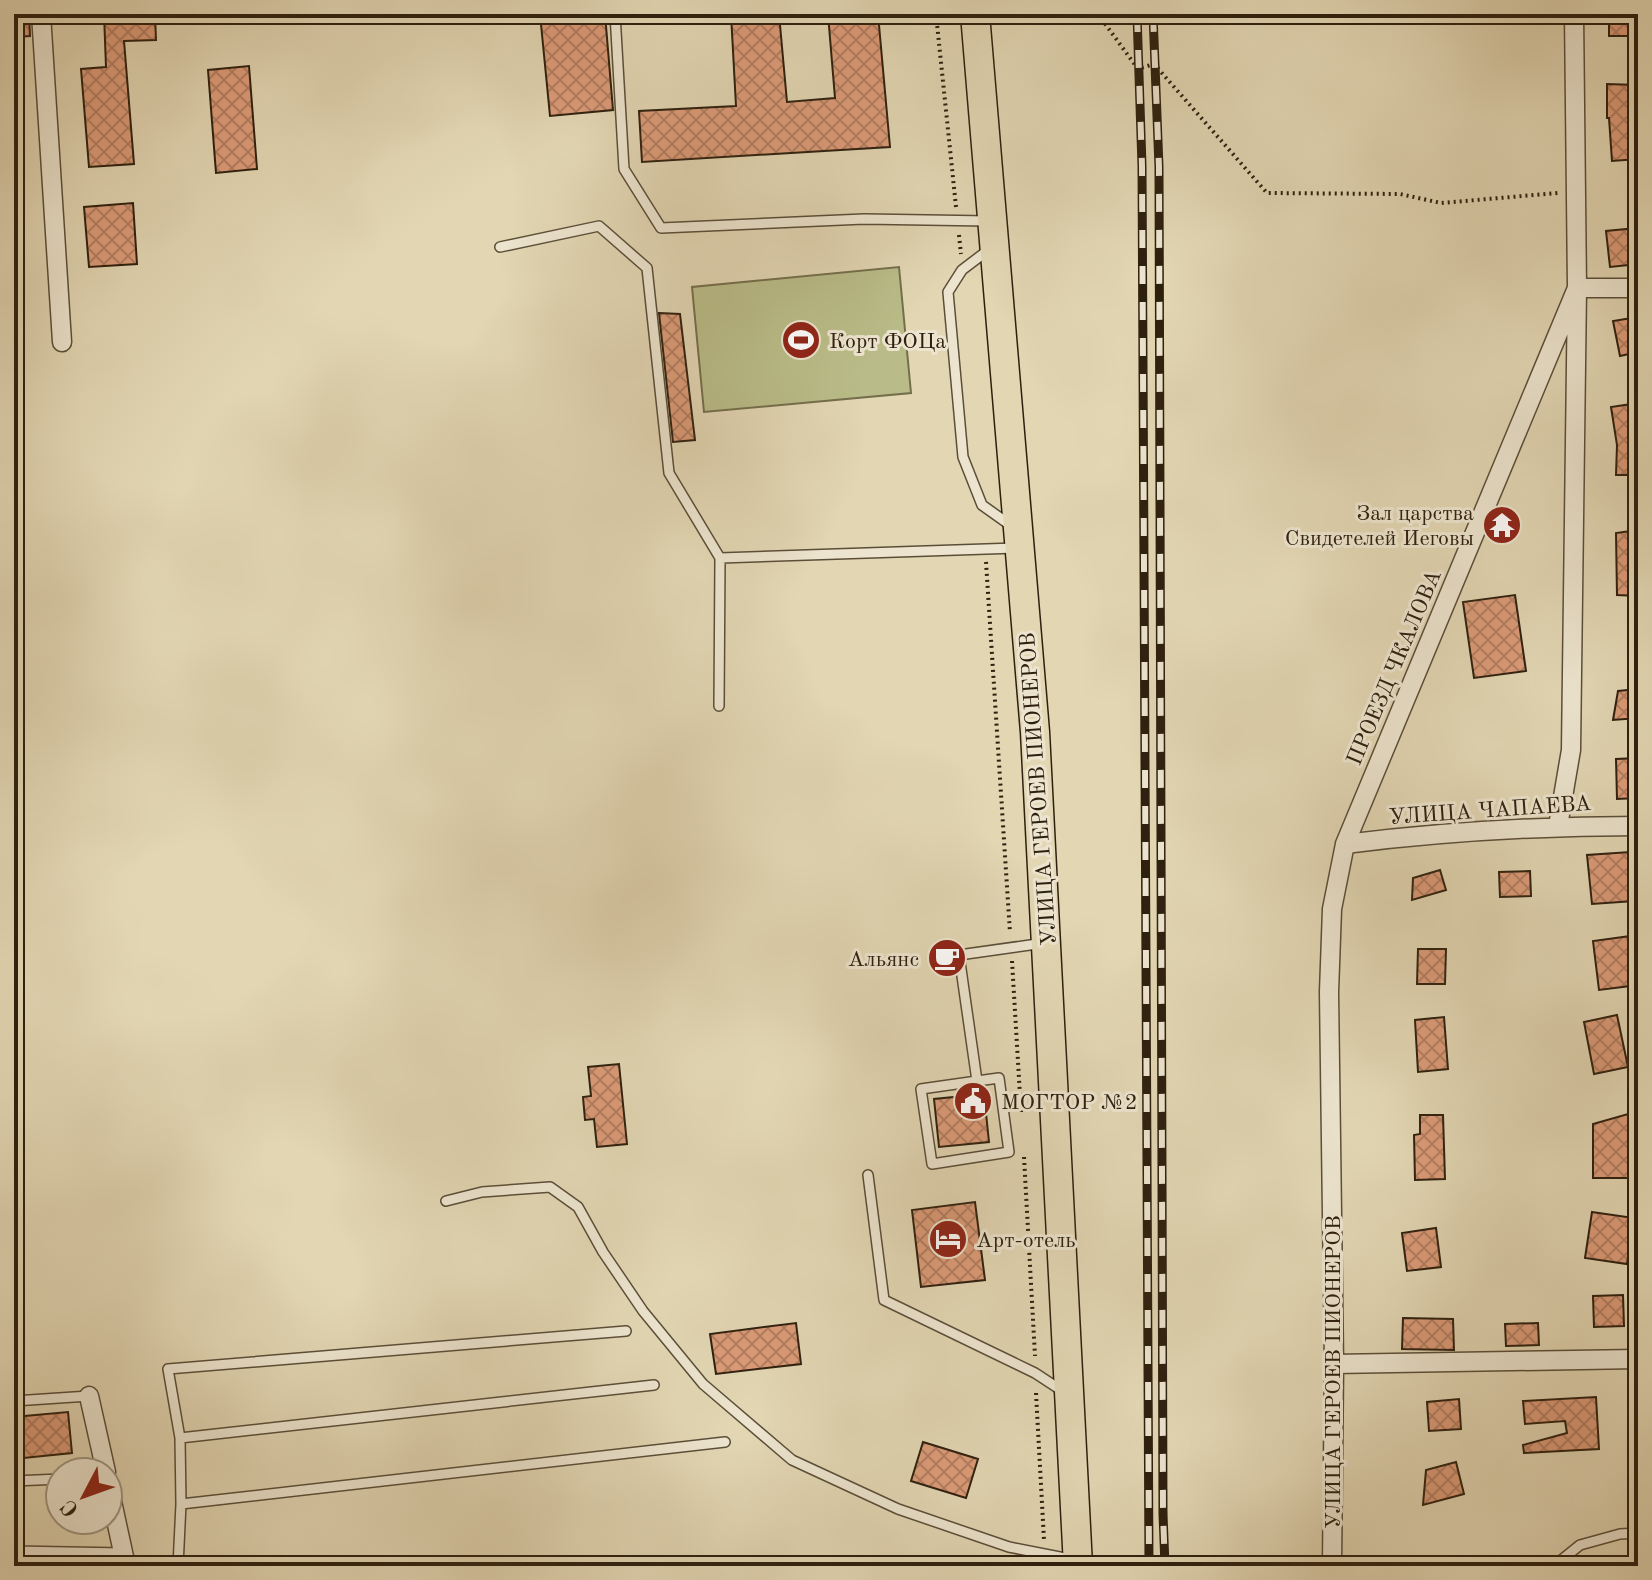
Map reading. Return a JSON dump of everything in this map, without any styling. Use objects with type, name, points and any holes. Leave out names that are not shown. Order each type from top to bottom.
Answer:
[{"type":"main road","name":"УЛИЦА ГЕРОЕВ ПИОНЕРОВ","points":[[975,14],[1035,732],[1078,1563]]},
{"type":"street","points":[[41,14],[62,342]]},
{"type":"street","name":"ПРОЕЗД ЧКАЛОВА","points":[[1558,826],[1571,750],[1577,288],[1574,14]]},
{"type":"street","points":[[1577,288],[1638,288]]},
{"type":"street","name":"ПРОЕЗД ЧКАЛОВА","points":[[1345,844],[1577,288]]},
{"type":"street","name":"УЛИЦА ЧАПАЕВА","points":[[1345,844],[1558,826],[1638,826]]},
{"type":"street","name":"УЛИЦА ГЕРОЕВ ПИОНЕРОВ","points":[[1332,1566],[1334,1364],[1329,992],[1332,909],[1345,844]]},
{"type":"street","points":[[1334,1364],[1638,1359]]},
{"type":"street","points":[[89,1396],[102,1456]]},
{"type":"street","points":[[120,1536],[125,1559]]},
{"type":"lane","points":[[615,14],[624,169],[661,228],[864,219],[957,222],[993,233],[948,292],[963,457],[982,505],[1019,540]]},
{"type":"lane","points":[[500,247],[599,226],[647,268],[669,473],[720,558],[719,706]]},
{"type":"lane","points":[[720,558],[985,549],[1019,540]]},
{"type":"lane","points":[[977,1081],[959,955],[1047,943]]},
{"type":"lane","points":[[999,1078],[1009,1152],[932,1164],[921,1089],[977,1081],[999,1078]]},
{"type":"lane","points":[[868,1175],[884,1300],[1035,1373],[1071,1396]]},
{"type":"lane","points":[[446,1201],[482,1192],[550,1187],[578,1207],[603,1252],[643,1311],[703,1384],[792,1460],[898,1509],[1009,1547],[1078,1563]]},
{"type":"lane","points":[[178,1566],[180,1438],[168,1369],[626,1331]]},
{"type":"lane","points":[[180,1438],[654,1385]]},
{"type":"lane","points":[[14,1401],[89,1396]]},
{"type":"lane","points":[[181,1504],[725,1442]]},
{"type":"lane","points":[[14,1481],[44,1480]]},
{"type":"lane","points":[[1554,1566],[1580,1545],[1620,1534],[1638,1533]]},
{"type":"lane","points":[[14,1551],[125,1559]]},
{"type":"path","points":[[936,14],[962,270]]},
{"type":"path","points":[[1098,14],[1138,69],[1154,64],[1267,193],[1400,194],[1441,203],[1576,191]]},
{"type":"path","points":[[985,549],[1021,1114]]},
{"type":"path","points":[[1023,1144],[1045,1554]]},
{"type":"green space","name":"Корт ФОЦа","points":[[899,267],[911,393],[704,412],[692,287]]},
{"type":"building","points":[[14,14],[29,14],[30,36],[14,37]]},
{"type":"building","points":[[104,14],[155,14],[156,40],[124,41],[134,164],[89,167],[81,69],[106,67]]},
{"type":"building","points":[[540,14],[605,14],[613,110],[550,116]]},
{"type":"building","points":[[731,14],[779,14],[787,102],[835,98],[828,14],[878,14],[890,147],[642,162],[639,111],[736,106]]},
{"type":"building","points":[[1609,14],[1637,14],[1637,36],[1609,36]]},
{"type":"building","points":[[249,66],[257,169],[216,173],[208,70]]},
{"type":"building","points":[[1607,84],[1637,85],[1638,159],[1612,161]]},
{"type":"building","points":[[133,203],[137,264],[89,267],[84,207]]},
{"type":"building","points":[[1636,228],[1638,264],[1610,267],[1606,231]]},
{"type":"building","points":[[659,313],[680,314],[695,440],[673,442]]},
{"type":"building","points":[[1638,317],[1638,352],[1620,356],[1613,321]]},
{"type":"building","points":[[1638,403],[1638,475],[1616,475],[1617,445],[1611,407]]},
{"type":"building","points":[[1638,530],[1638,596],[1617,595],[1616,533]]},
{"type":"building","points":[[1515,595],[1526,671],[1474,678],[1463,602]]},
{"type":"building","points":[[1638,689],[1638,718],[1613,720],[1618,691]]},
{"type":"building","points":[[1638,758],[1638,798],[1617,799],[1616,759]]},
{"type":"building","points":[[1630,852],[1634,901],[1592,904],[1587,855]]},
{"type":"building","points":[[1440,870],[1446,890],[1412,900],[1413,878]]},
{"type":"building","points":[[1530,871],[1531,896],[1500,897],[1499,872]]},
{"type":"building","points":[[1638,935],[1638,985],[1599,990],[1593,941]]},
{"type":"building","points":[[1418,949],[1446,949],[1445,984],[1417,984]]},
{"type":"building","points":[[1617,1015],[1628,1067],[1594,1074],[1584,1022]]},
{"type":"building","points":[[1444,1017],[1448,1069],[1418,1072],[1415,1020]]},
{"type":"building","points":[[619,1064],[627,1144],[597,1147],[594,1119],[585,1120],[583,1097],[591,1096],[588,1067]]},
{"type":"building","points":[[984,1094],[989,1142],[939,1147],[934,1099]]},
{"type":"building","points":[[1628,1114],[1628,1178],[1593,1178],[1593,1124]]},
{"type":"building","points":[[1420,1115],[1443,1115],[1445,1179],[1415,1180],[1414,1135],[1420,1134]]},
{"type":"building","points":[[975,1202],[985,1280],[921,1287],[912,1210]]},
{"type":"building","points":[[1592,1212],[1634,1218],[1627,1264],[1585,1258]]},
{"type":"building","points":[[1436,1228],[1441,1267],[1407,1271],[1402,1233]]},
{"type":"building","points":[[1623,1295],[1624,1326],[1594,1327],[1593,1296]]},
{"type":"building","points":[[1403,1318],[1453,1319],[1454,1350],[1402,1349]]},
{"type":"building","points":[[796,1323],[801,1364],[716,1374],[710,1334]]},
{"type":"building","points":[[1538,1323],[1539,1345],[1506,1346],[1505,1324]]},
{"type":"building","points":[[1596,1397],[1599,1449],[1524,1453],[1523,1445],[1567,1433],[1565,1421],[1525,1424],[1523,1401]]},
{"type":"building","points":[[1459,1399],[1461,1429],[1429,1431],[1427,1402]]},
{"type":"building","points":[[68,1412],[72,1453],[14,1459],[14,1417]]},
{"type":"building","points":[[923,1442],[978,1459],[966,1498],[911,1481]]},
{"type":"building","points":[[1456,1462],[1464,1494],[1423,1505],[1426,1470]]},
{"type":"railway","points":[[1137,14],[1142,166],[1149,1566]]},
{"type":"railway","points":[[1153,14],[1159,167],[1165,1566]]},
{"type":"place","name":"Корт ФОЦа","points":[[801,340]]},
{"type":"place","name":"Зал царства Свидетелей Иеговы","points":[[1502,525]]},
{"type":"place","name":"Альянс","points":[[947,958]]},
{"type":"place","name":"МОГТОР №2","points":[[973,1101]]},
{"type":"place","name":"Арт-отель","points":[[948,1239]]}]
